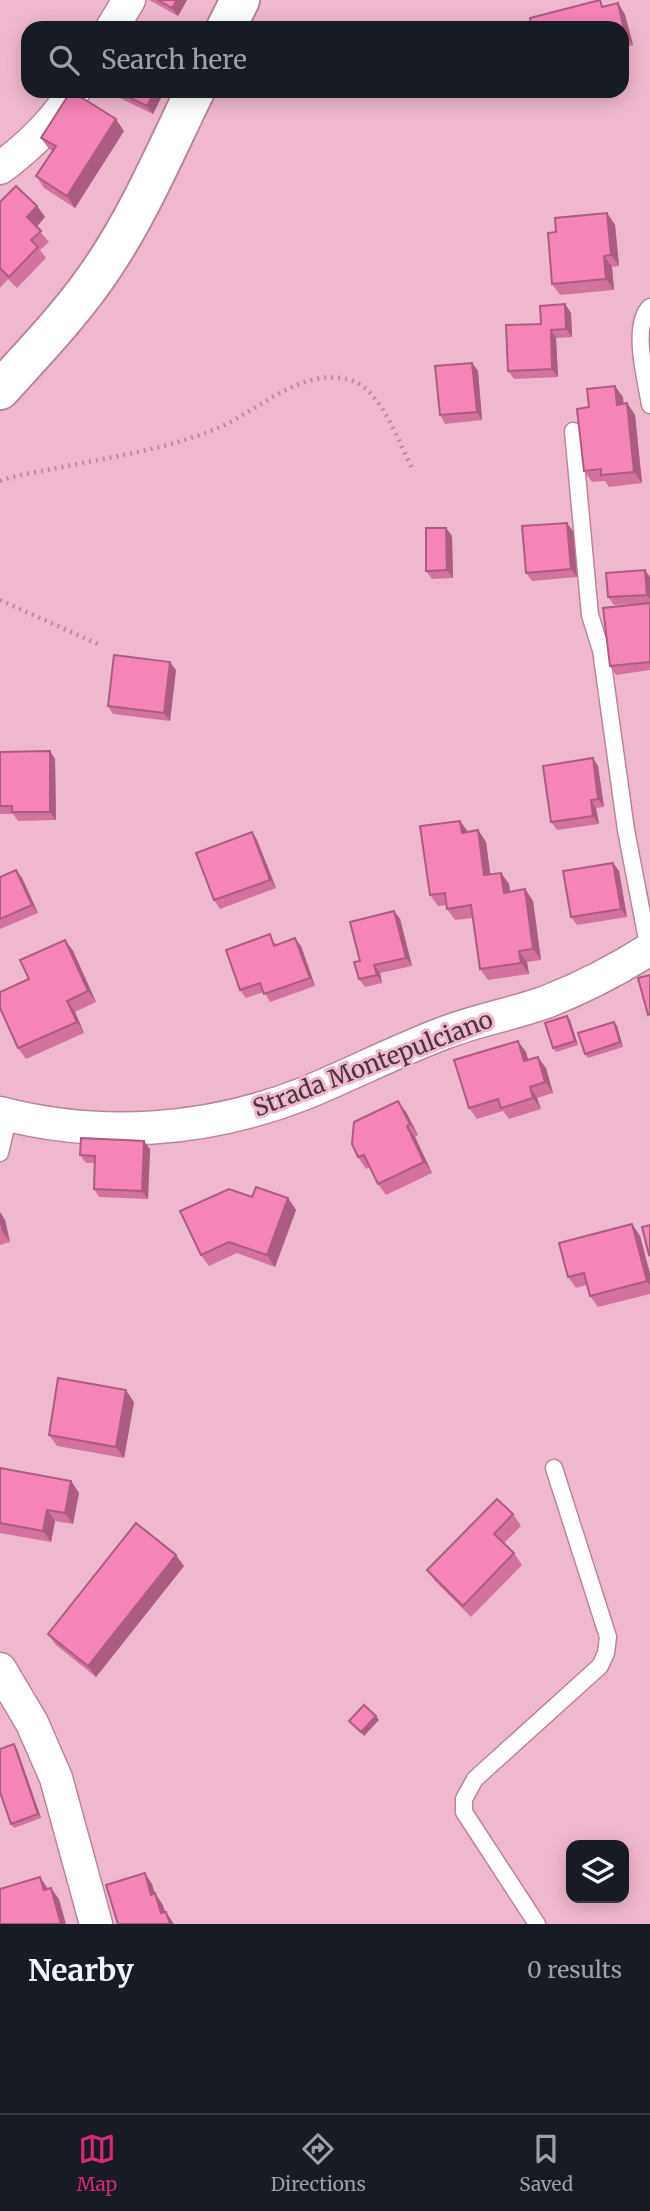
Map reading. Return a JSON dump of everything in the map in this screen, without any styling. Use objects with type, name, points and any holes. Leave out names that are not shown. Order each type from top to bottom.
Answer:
[{"type":"main road","points":[[230,21],[240,0]]},
{"type":"main road","points":[[0,390],[103,268],[129,226],[192,98]]},
{"type":"street","points":[[116,21],[129,0]]},
{"type":"street","points":[[0,168],[30,146],[60,114],[70,98]]},
{"type":"street","name":"Strada Montepulciano","points":[[4,1114],[37,1123],[135,1129],[183,1125],[235,1116],[301,1095],[444,1032],[546,1002],[604,977],[649,949]]},
{"type":"street","points":[[0,1669],[32,1723],[56,1778],[96,1924]]},
{"type":"lane","points":[[650,307],[642,318],[641,346],[650,405]]},
{"type":"lane","points":[[573,431],[590,615],[601,650],[626,830],[649,949]]},
{"type":"lane","points":[[0,1153],[4,1114]]},
{"type":"lane","points":[[537,1924],[464,1812],[464,1799],[475,1779],[600,1666],[606,1653],[608,1637],[554,1468]]},
{"type":"path","points":[[0,481],[163,447],[214,430],[292,387],[316,378],[338,377],[354,381],[367,389],[380,404],[413,470]]},
{"type":"path","points":[[0,600],[102,646]]},
{"type":"building","points":[[158,0],[177,0],[172,8]]},
{"type":"building","points":[[600,0],[602,7],[618,3],[622,21],[531,21],[530,18]]},
{"type":"building","points":[[67,98],[82,98],[116,119],[67,196],[36,176],[56,146],[41,138]]},
{"type":"building","points":[[130,98],[151,98],[147,106]]},
{"type":"building","points":[[16,186],[37,206],[27,217],[41,231],[31,240],[38,247],[9,277],[0,268],[0,202]]},
{"type":"building","points":[[607,213],[611,255],[604,256],[606,279],[552,284],[548,233],[556,232],[555,218]]},
{"type":"building","points":[[565,304],[566,329],[551,330],[552,369],[508,371],[506,325],[541,324],[540,306]]},
{"type":"building","points":[[472,363],[477,412],[440,415],[435,366]]},
{"type":"building","points":[[615,386],[617,405],[627,403],[634,472],[601,475],[601,469],[584,471],[577,409],[589,407],[587,389]]},
{"type":"building","points":[[567,523],[571,569],[526,573],[522,526]]},
{"type":"building","points":[[426,528],[446,528],[447,570],[426,571]]},
{"type":"building","points":[[645,570],[647,595],[608,597],[606,573]]},
{"type":"building","points":[[650,603],[650,662],[610,666],[603,608]]},
{"type":"building","points":[[114,655],[170,662],[164,713],[108,706]]},
{"type":"building","points":[[50,751],[50,812],[12,812],[12,806],[0,806],[0,752]]},
{"type":"building","points":[[593,758],[598,799],[591,800],[593,816],[551,822],[543,766]]},
{"type":"building","points":[[460,821],[462,833],[478,830],[484,875],[501,873],[504,893],[525,889],[533,949],[519,951],[521,963],[480,969],[471,905],[447,909],[445,893],[430,895],[420,826]]},
{"type":"building","points":[[252,832],[270,880],[214,900],[196,853]]},
{"type":"building","points":[[613,863],[621,909],[571,917],[563,871]]},
{"type":"building","points":[[16,870],[32,905],[0,919],[0,877]]},
{"type":"building","points":[[394,911],[406,958],[374,965],[377,975],[359,979],[354,962],[360,961],[350,922]]},
{"type":"building","points":[[270,934],[274,946],[295,938],[310,978],[264,994],[260,983],[240,990],[226,950]]},
{"type":"building","points":[[65,940],[88,991],[67,1001],[77,1022],[18,1048],[0,1008],[0,992],[29,979],[20,960]]},
{"type":"building","points":[[650,975],[650,1014],[648,1015],[638,978]]},
{"type":"building","points":[[567,1016],[575,1041],[553,1048],[545,1023]]},
{"type":"building","points":[[614,1022],[620,1042],[585,1054],[578,1033]]},
{"type":"building","points":[[518,1041],[524,1061],[538,1057],[545,1082],[530,1087],[533,1098],[501,1108],[498,1099],[469,1108],[454,1060]]},
{"type":"building","points":[[398,1101],[424,1162],[378,1184],[364,1155],[358,1157],[352,1144],[354,1122]]},
{"type":"building","points":[[81,1138],[144,1141],[142,1191],[94,1189],[95,1156],[80,1155]]},
{"type":"building","points":[[256,1187],[288,1198],[267,1255],[229,1242],[201,1255],[180,1211],[229,1189],[252,1197]]},
{"type":"building","points":[[632,1224],[647,1281],[590,1296],[584,1273],[568,1277],[559,1243]]},
{"type":"building","points":[[650,1225],[650,1254],[649,1255],[642,1227]]},
{"type":"building","points":[[58,1378],[126,1390],[116,1447],[49,1435]]},
{"type":"building","points":[[0,1468],[71,1481],[65,1513],[47,1510],[43,1531],[0,1523]]},
{"type":"building","points":[[497,1499],[513,1514],[494,1534],[514,1553],[463,1606],[427,1570]]},
{"type":"building","points":[[136,1523],[176,1555],[88,1666],[48,1634]]},
{"type":"building","points":[[364,1705],[376,1716],[361,1732],[349,1721]]},
{"type":"building","points":[[14,1744],[38,1814],[11,1824],[0,1792],[0,1749]]},
{"type":"building","points":[[145,1873],[151,1895],[155,1893],[161,1913],[166,1912],[170,1924],[118,1924],[106,1885]]},
{"type":"building","points":[[40,1877],[44,1890],[51,1888],[61,1924],[0,1924],[0,1889]]}]
